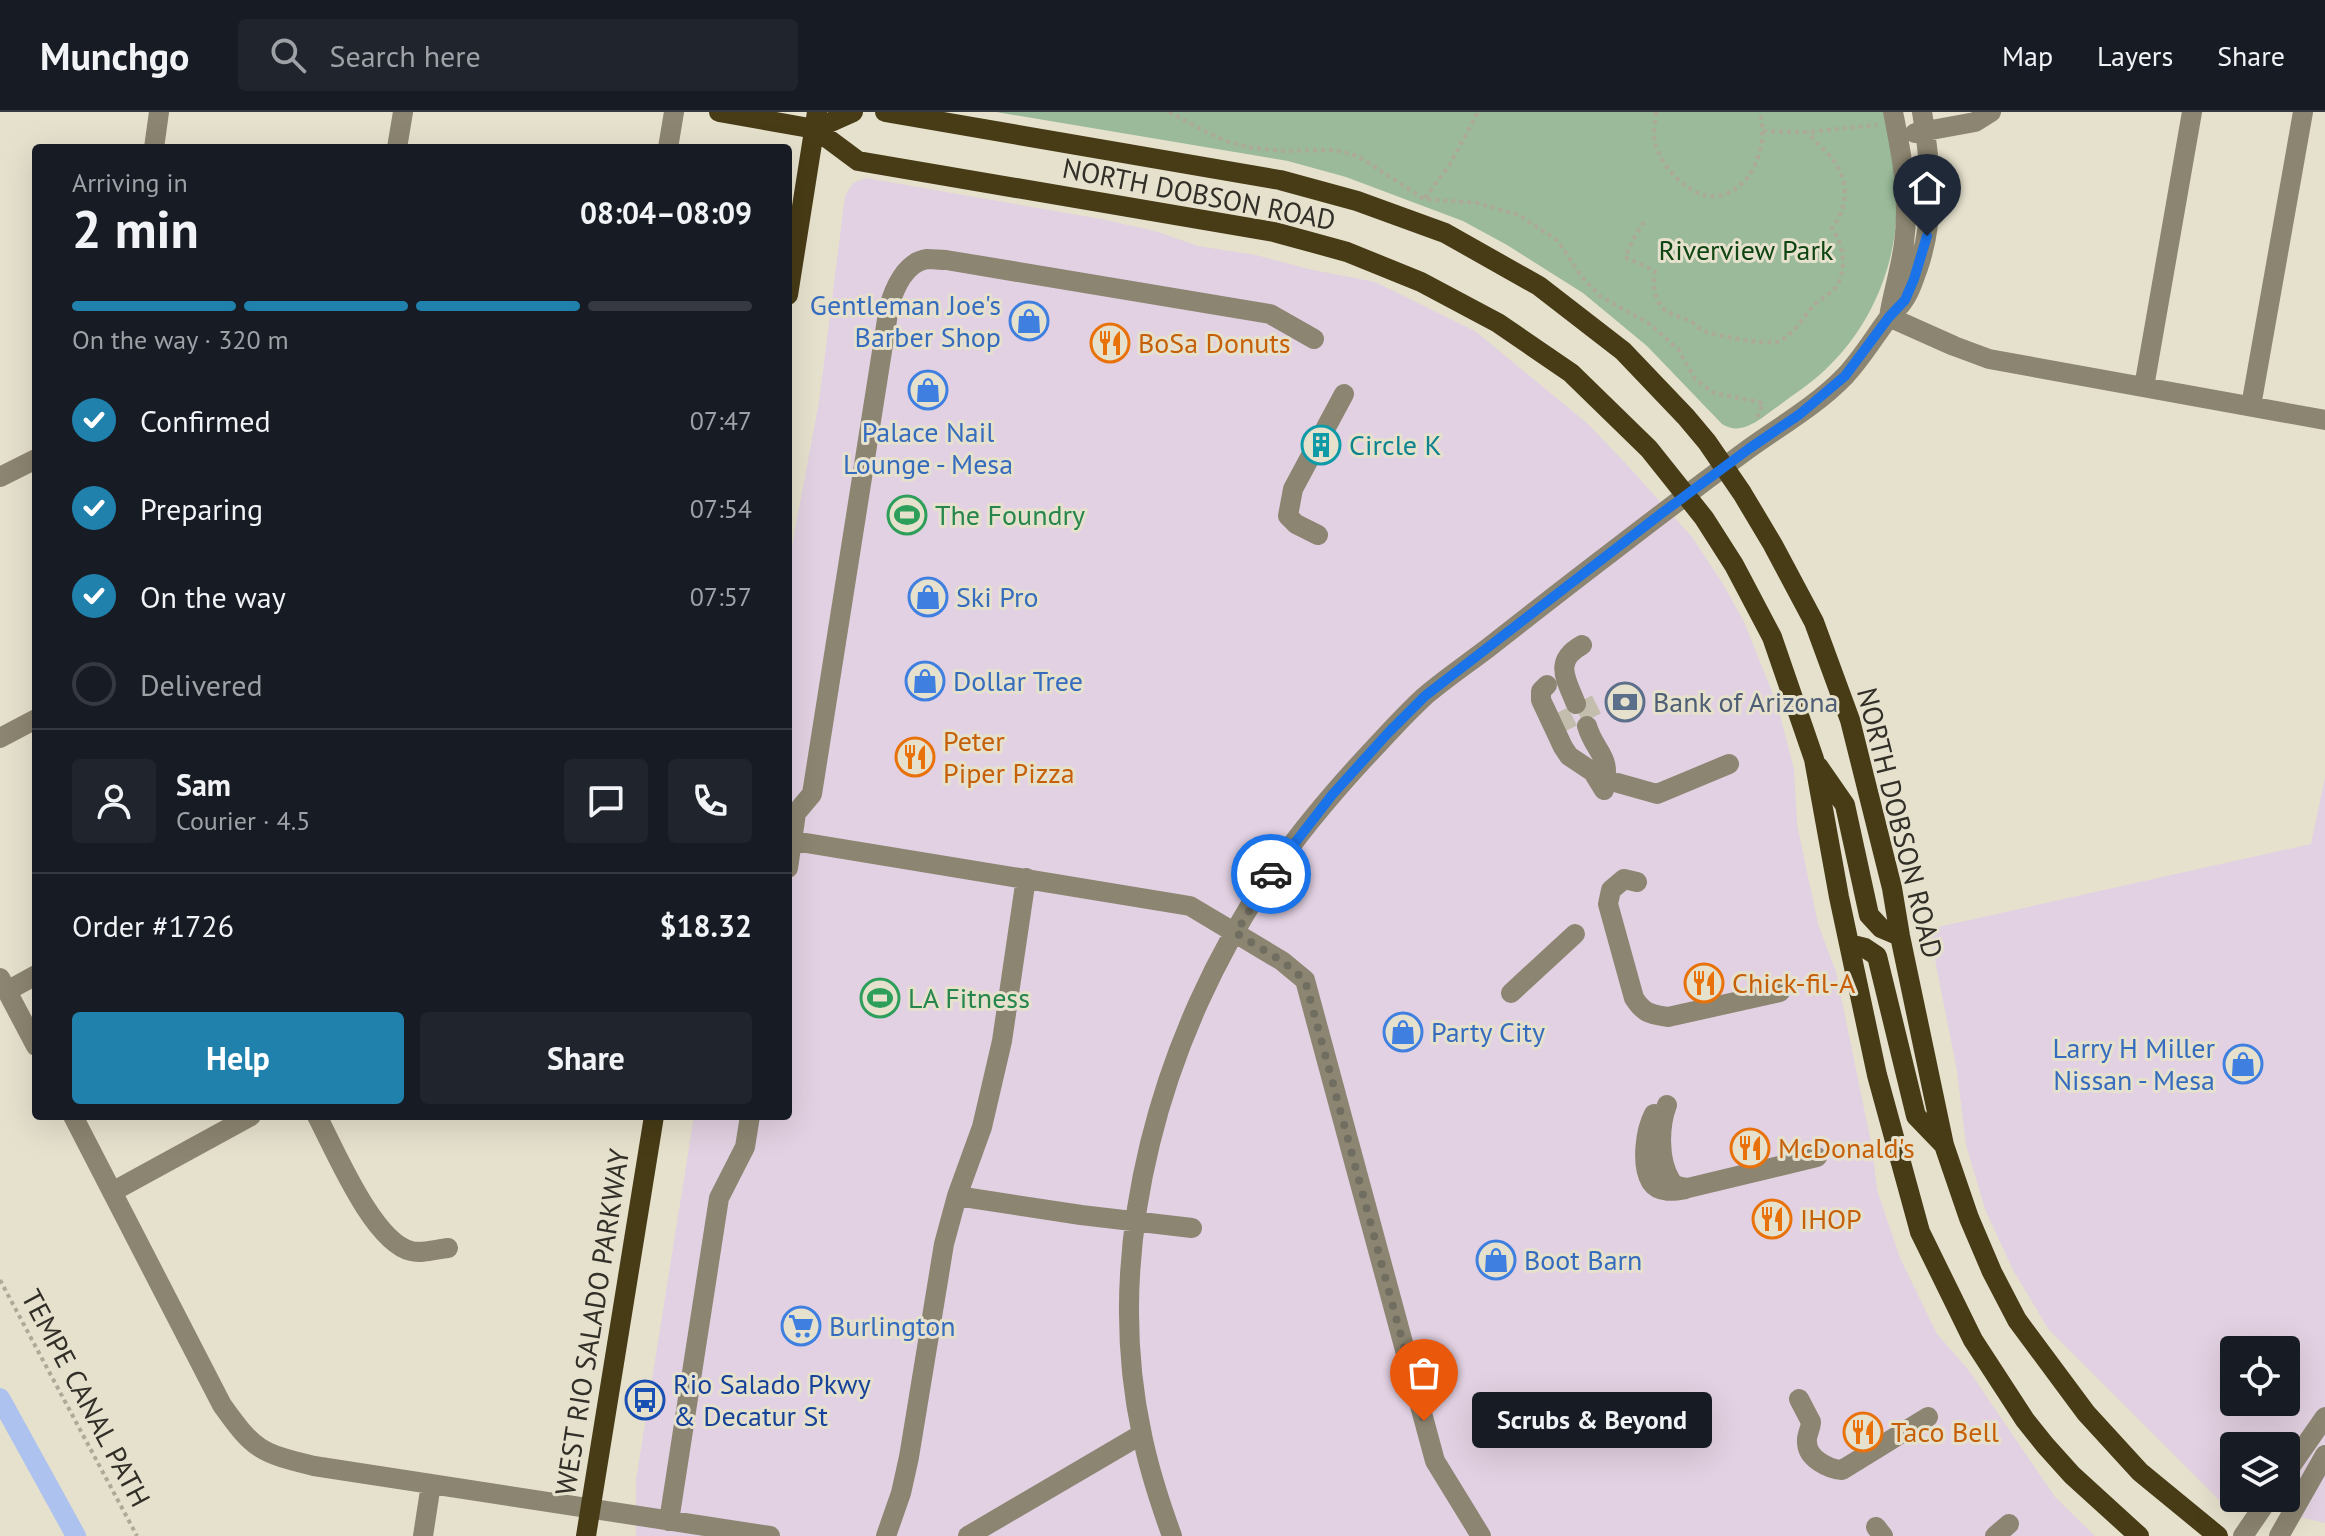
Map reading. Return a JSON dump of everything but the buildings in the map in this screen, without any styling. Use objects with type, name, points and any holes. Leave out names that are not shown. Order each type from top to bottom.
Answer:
[{"type":"main road","name":"NORTH DOBSON ROAD","points":[[719,112],[816,120],[858,161],[1274,232],[1347,252],[1421,282],[1498,323],[1571,373],[1649,449],[1704,518],[1734,565],[1772,637],[1814,759],[1877,1075],[1920,1232],[1973,1340],[2003,1387],[2045,1445],[2097,1499],[2139,1536]]},
{"type":"main road","points":[[792,270],[816,120],[853,112]]},
{"type":"main road","name":"NORTH DOBSON ROAD","points":[[885,112],[1280,180],[1357,201],[1445,233],[1539,286],[1623,351],[1686,417],[1724,467],[1773,545],[1819,634],[1850,720],[1892,888],[1944,1145],[1969,1218],[1992,1272],[2017,1320],[2086,1413],[2140,1472],[2218,1536]]},
{"type":"main road","points":[[1814,759],[1845,805],[1869,915],[1881,928],[1900,936]]},
{"type":"main road","points":[[1849,944],[1865,948],[1877,956],[1916,1116],[1944,1145]]},
{"type":"main road","name":"WEST RIO SALADO PARKWAY","points":[[586,1536],[653,1120]]},
{"type":"street","points":[[155,144],[159,112]]},
{"type":"street","points":[[398,144],[403,112]]},
{"type":"street","points":[[669,144],[674,112]]},
{"type":"street","points":[[1898,136],[1923,122],[1975,122],[1991,112]]},
{"type":"street","points":[[2144,387],[2192,112]]},
{"type":"street","points":[[2251,406],[2303,112]]},
{"type":"street","points":[[1887,118],[1898,136],[1905,176],[1906,222],[1889,317]]},
{"type":"street","points":[[1172,1536],[1156,1491],[1142,1434],[1133,1371],[1131,1275],[1143,1175],[1170,1073],[1215,969],[1269,877],[1311,819],[1425,696],[1686,495],[1800,414],[1834,386],[1863,354],[1905,300],[1927,236],[1932,192],[1923,122]]},
{"type":"street","points":[[792,831],[796,813],[812,794],[889,307],[895,284],[908,270],[923,259],[946,260],[1270,314],[1314,339]]},
{"type":"street","points":[[1889,317],[1989,359],[2325,420]]},
{"type":"street","points":[[1318,535],[1296,524],[1288,516],[1289,506],[1293,489],[1344,394]]},
{"type":"street","points":[[0,477],[32,461]]},
{"type":"street","points":[[1571,706],[1573,661],[1582,645],[1572,650],[1541,691],[1541,700],[1569,756],[1610,781],[1657,794],[1729,764]]},
{"type":"street","points":[[1555,674],[1564,673],[1571,706]]},
{"type":"street","points":[[1555,674],[1571,706]]},
{"type":"street","points":[[0,738],[32,721]]},
{"type":"street","points":[[1582,728],[1609,753],[1610,781],[1578,751],[1582,728]]},
{"type":"street","points":[[792,840],[1190,906],[1282,961],[1305,980],[1435,1461],[1481,1536]]},
{"type":"street","points":[[886,1536],[909,1457],[944,1244],[991,1092],[1026,878]]},
{"type":"street","points":[[1637,882],[1624,879],[1611,890],[1608,904],[1634,998],[1640,1009],[1668,1017],[1780,992]]},
{"type":"street","points":[[1511,993],[1575,934]]},
{"type":"street","points":[[32,976],[3,984],[32,1038]]},
{"type":"street","points":[[1667,1105],[1661,1120],[1660,1136],[1664,1161],[1671,1181],[1677,1187],[1688,1188],[1817,1157]]},
{"type":"street","points":[[75,1120],[222,1405],[245,1437],[275,1457],[314,1466],[770,1536]]},
{"type":"street","points":[[112,1192],[244,1120]]},
{"type":"street","points":[[319,1120],[371,1217],[390,1241],[412,1252],[448,1248]]},
{"type":"street","points":[[669,1521],[719,1198],[745,1147],[749,1120]]},
{"type":"street","points":[[957,1196],[1192,1228]]},
{"type":"street","points":[[1799,1399],[1811,1422],[1806,1442],[1818,1461],[1830,1469],[1842,1470],[1928,1417]]},
{"type":"street","points":[[2300,1453],[2325,1417]]},
{"type":"street","points":[[968,1536],[1142,1434]]},
{"type":"street","points":[[2279,1536],[2325,1455]]},
{"type":"street","points":[[423,1536],[431,1484]]},
{"type":"street","points":[[2243,1536],[2259,1512]]},
{"type":"path","points":[[1169,112],[1206,132],[1253,148],[1335,150],[1358,156],[1424,199],[1477,203],[1519,215],[1558,241],[1581,276],[1601,297],[1647,322],[1678,349],[1695,379],[1714,393],[1763,403],[1760,415],[1754,421]]},
{"type":"path","points":[[1418,205],[1450,164],[1478,112]]},
{"type":"path","points":[[1656,112],[1656,144],[1672,175],[1702,194],[1722,196],[1743,183],[1762,147],[1760,112]]},
{"type":"path","points":[[1763,131],[1808,132],[1887,118]]},
{"type":"path","points":[[1644,222],[1625,257],[1655,271],[1653,289],[1662,307],[1692,322],[1700,330],[1748,342],[1779,342],[1836,287],[1842,262],[1841,240],[1832,228],[1842,214],[1846,187],[1842,174],[1831,158],[1808,132]]},
{"type":"path","name":"TEMPE CANAL PATH","points":[[0,1280],[137,1536]]},
{"type":"shaded area","points":[[866,178],[1101,219],[1155,231],[1198,246],[1256,255],[1375,282],[1475,331],[1588,424],[1629,467],[1692,537],[1723,584],[1744,622],[1777,704],[1794,769],[1797,824],[1818,924],[1836,972],[1872,1147],[1877,1190],[1900,1258],[1937,1334],[1967,1368],[2055,1497],[2095,1536],[636,1536],[636,1480],[693,1120],[792,1120],[792,546],[819,402],[845,196],[853,183]]},
{"type":"shaded area","points":[[2325,777],[2325,1523],[2279,1512],[2300,1512],[2300,1432],[2220,1432],[2220,1501],[2049,1330],[2013,1270],[1985,1209],[1966,1145],[1957,1071],[1929,929],[2311,844]]},
{"type":"green space","name":"Riverview Park","points":[[996,112],[1883,112],[1895,180],[1897,208],[1894,242],[1876,299],[1844,350],[1818,376],[1758,421],[1744,427],[1729,427],[1722,424],[1647,346],[1583,293],[1463,221],[1346,177],[1288,161]]},
{"type":"waterway","points":[[0,1398],[76,1536]]},
{"type":"tunnel","points":[[1583,700],[1594,722]]},
{"type":"tunnel","points":[[1559,712],[1570,734]]},
{"type":"way so far","points":[[1271,874],[1236,933],[1282,961],[1305,980],[1424,1421]]},
{"type":"place","name":"Gentleman Joe's Barber Shop","points":[[1029,321]]},
{"type":"place","name":"BoSa Donuts","points":[[1110,343]]},
{"type":"place","name":"Palace Nail Lounge - Mesa","points":[[928,390]]},
{"type":"place","name":"Circle K","points":[[1321,445]]},
{"type":"place","name":"The Foundry","points":[[907,515]]},
{"type":"place","name":"Ski Pro","points":[[928,597]]},
{"type":"place","name":"Dollar Tree","points":[[925,681]]},
{"type":"place","name":"Bank of Arizona","points":[[1625,702]]},
{"type":"place","name":"Peter Piper Pizza","points":[[915,757]]},
{"type":"place","name":"Chick-fil-A","points":[[1704,983]]},
{"type":"place","name":"LA Fitness","points":[[880,998]]},
{"type":"place","name":"Party City","points":[[1403,1032]]},
{"type":"place","name":"Larry H Miller Nissan - Mesa","points":[[2243,1064]]},
{"type":"place","name":"McDonald's","points":[[1750,1148]]},
{"type":"place","name":"IHOP","points":[[1772,1219]]},
{"type":"place","name":"Boot Barn","points":[[1496,1260]]},
{"type":"place","name":"Burlington","points":[[801,1326]]},
{"type":"place","name":"Rio Salado Pkwy & Decatur St","points":[[645,1400]]},
{"type":"place","name":"Scrubs & Beyond","points":[[1424,1421]]},
{"type":"place","name":"Taco Bell","points":[[1863,1432]]},
{"type":"route","points":[[1271,874],[1311,819],[1425,696],[1662,513],[1800,414],[1845,376],[1905,300],[1922,258],[1927,236]]}]
